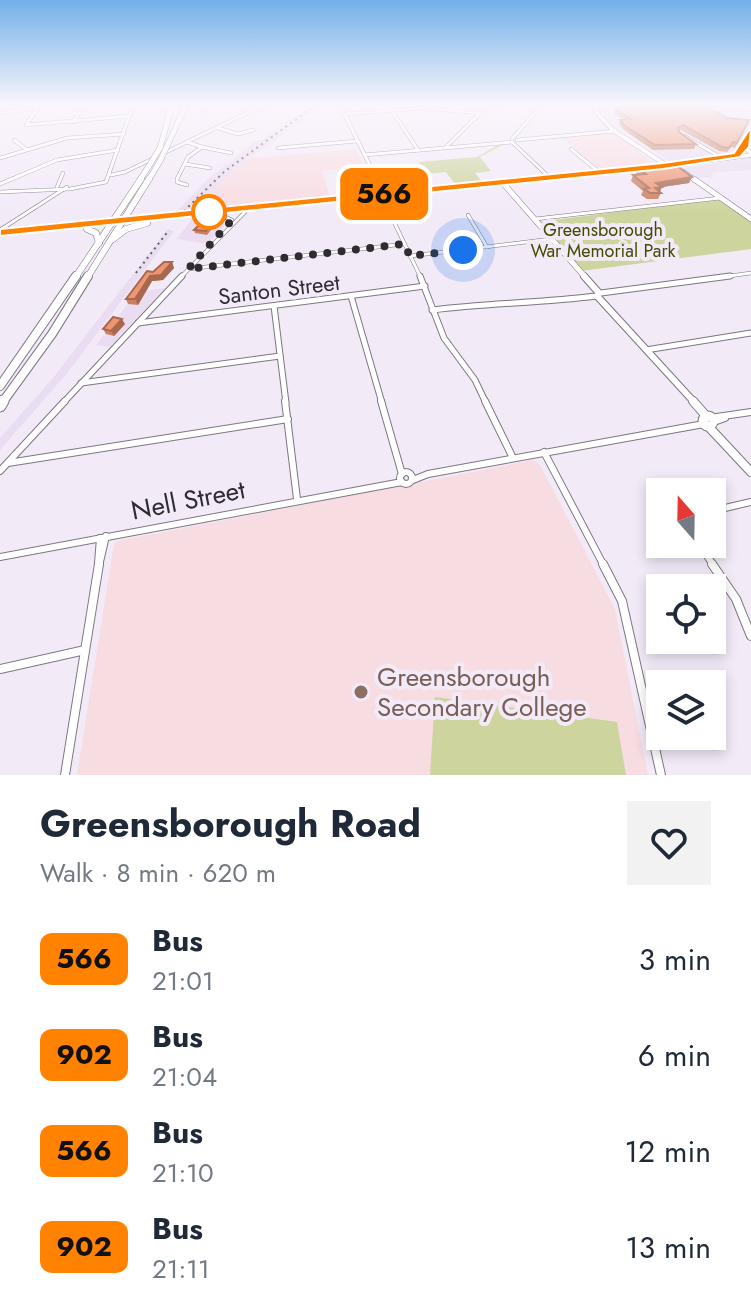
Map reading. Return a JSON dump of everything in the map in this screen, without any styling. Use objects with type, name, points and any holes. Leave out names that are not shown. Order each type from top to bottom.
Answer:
[{"type":"highway","points":[[0,406],[52,334],[112,239],[119,211],[162,141]]},
{"type":"highway","points":[[0,386],[99,243],[135,202],[169,141]]},
{"type":"main road","points":[[632,141],[671,166]]},
{"type":"main road","points":[[633,141],[671,166]]},
{"type":"main road","points":[[646,167],[656,164],[658,160]]},
{"type":"main road","points":[[615,171],[671,166]]},
{"type":"main road","points":[[112,239],[126,229],[149,220],[671,166]]},
{"type":"main road","points":[[135,202],[136,213],[149,220]]},
{"type":"main road","points":[[74,225],[105,219],[119,211]]},
{"type":"main road","points":[[2,231],[87,229],[243,211]]},
{"type":"main road","points":[[2,231],[117,224]]},
{"type":"main road","points":[[87,229],[96,233],[99,243]]},
{"type":"street","points":[[16,141],[26,149]]},
{"type":"street","points":[[0,158],[54,141]]},
{"type":"street","points":[[2,193],[104,183],[121,141]]},
{"type":"street","points":[[278,148],[355,141]]},
{"type":"street","points":[[357,141],[425,286],[444,338],[475,380],[513,458]]},
{"type":"street","points":[[412,141],[418,150]]},
{"type":"street","points":[[446,147],[452,141]]},
{"type":"street","points":[[364,155],[512,141]]},
{"type":"street","points":[[514,141],[549,177]]},
{"type":"street","points":[[693,141],[722,158],[749,151]]},
{"type":"street","points":[[110,174],[186,142],[231,153]]},
{"type":"street","points":[[187,185],[176,180],[189,156],[202,147]]},
{"type":"street","points":[[571,149],[599,172]]},
{"type":"street","points":[[0,184],[34,166],[69,155],[118,150]]},
{"type":"street","points":[[736,156],[749,151]]},
{"type":"street","points":[[671,166],[736,156],[749,151]]},
{"type":"street","points":[[184,164],[210,168]]},
{"type":"street","points":[[671,166],[751,219]]},
{"type":"street","points":[[57,187],[63,173]]},
{"type":"street","points":[[502,182],[751,472]]},
{"type":"street","points":[[174,186],[180,183]]},
{"type":"street","points":[[2,231],[68,188]]},
{"type":"street","points":[[534,220],[720,198]]},
{"type":"street","points":[[227,227],[243,211]]},
{"type":"street","points":[[0,471],[243,211]]},
{"type":"street","points":[[219,214],[232,220]]},
{"type":"street","points":[[468,215],[487,247]]},
{"type":"street","points":[[2,231],[17,220]]},
{"type":"street","points":[[12,225],[20,230]]},
{"type":"street","points":[[410,256],[551,239]]},
{"type":"street","points":[[188,269],[404,244]]},
{"type":"street","points":[[432,310],[484,303],[530,304],[751,273]]},
{"type":"street","name":"Santon Street","points":[[138,323],[425,286]]},
{"type":"street","points":[[351,296],[406,477]]},
{"type":"street","points":[[274,306],[297,499]]},
{"type":"street","points":[[646,350],[751,333]]},
{"type":"street","points":[[81,383],[280,356]]},
{"type":"street","name":"Nell Street","points":[[0,557],[751,412]]},
{"type":"street","points":[[7,463],[288,419]]},
{"type":"street","points":[[542,452],[622,601],[661,775]]},
{"type":"street","points":[[726,508],[751,502]]},
{"type":"street","points":[[65,775],[103,537]]},
{"type":"street","points":[[708,558],[736,599],[751,636]]},
{"type":"street","points":[[0,669],[86,650]]},
{"type":"shaded area","points":[[273,141],[211,192],[198,211],[177,211],[208,179],[250,146],[250,142]]},
{"type":"shaded area","points":[[566,141],[625,141],[653,162],[600,169]]},
{"type":"shaded area","points":[[639,141],[691,141],[714,157],[672,163]]},
{"type":"shaded area","points":[[693,141],[741,141],[734,155],[719,155]]},
{"type":"shaded area","points":[[356,149],[365,167],[322,171],[330,197],[198,211],[211,192],[252,155],[253,158]]},
{"type":"shaded area","points":[[751,158],[751,170],[712,173],[713,177],[697,178],[682,168]]},
{"type":"shaded area","points":[[217,216],[228,221],[207,244],[177,239],[192,219]]},
{"type":"shaded area","points":[[167,230],[174,231],[68,372],[0,450],[0,438],[53,378]]},
{"type":"shaded area","points":[[165,288],[110,347],[96,345],[137,292]]},
{"type":"shaded area","name":"Greensborough Secondary College","points":[[534,460],[540,465],[615,609],[648,775],[77,775],[114,544],[117,541]]},
{"type":"green space","points":[[499,144],[505,144],[480,157],[491,171],[475,173],[482,182],[455,184],[446,172],[426,174],[419,162],[477,157]]},
{"type":"green space","name":"Greensborough War Memorial Park","points":[[718,199],[751,221],[751,249],[581,271],[538,222]]},
{"type":"green space","points":[[435,697],[617,722],[626,775],[430,775]]},
{"type":"building","points":[[649,141],[692,141],[696,144],[655,145]]},
{"type":"building","points":[[712,141],[738,141],[729,148]]},
{"type":"building","points":[[676,165],[692,177],[656,183],[662,187],[655,188],[661,193],[650,193],[644,189],[649,188],[633,175],[646,174],[638,168]]},
{"type":"building","points":[[199,225],[210,226],[206,231],[194,230]]},
{"type":"building","points":[[164,262],[172,262],[161,275],[150,276],[135,299],[126,299],[147,271],[153,272]]},
{"type":"building","points":[[113,317],[122,319],[111,331],[103,329]]},
{"type":"railway","points":[[184,211],[225,171],[266,141]]},
{"type":"railway","points":[[136,273],[169,230]]},
{"type":"bus line","name":"566","points":[[0,232],[663,166],[736,156],[746,141]]},
{"type":"place","name":"Greensborough Secondary College","points":[[361,692]]},
{"type":"route","points":[[209,212],[232,220],[188,269],[404,244],[410,256],[463,250]]}]
